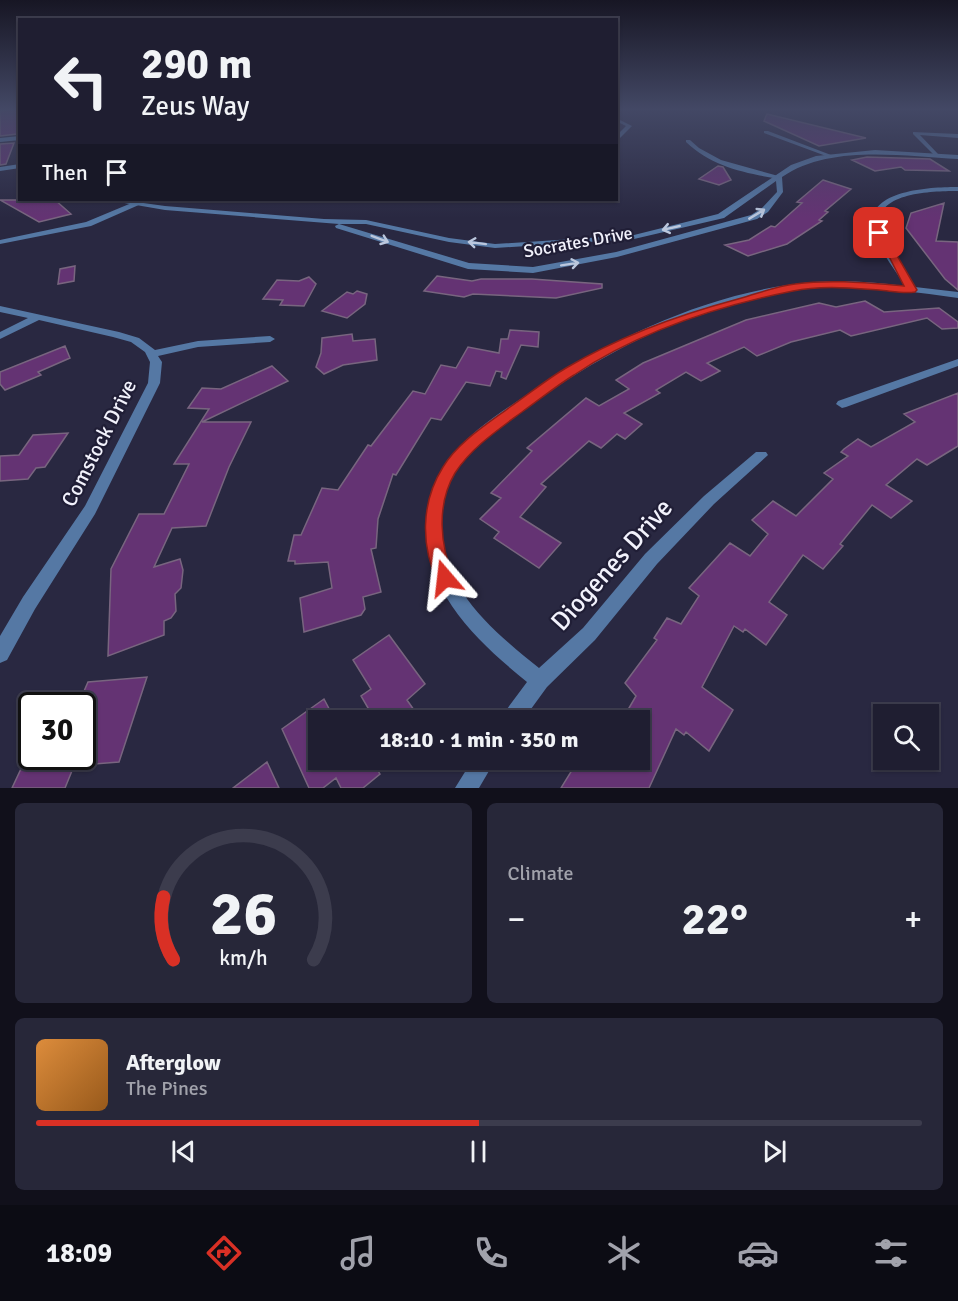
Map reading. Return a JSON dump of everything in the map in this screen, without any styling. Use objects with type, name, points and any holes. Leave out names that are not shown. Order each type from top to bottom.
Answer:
[{"type":"street","points":[[691,145],[696,150],[718,162],[779,177]]},
{"type":"street","points":[[800,145],[828,155]]},
{"type":"street","points":[[926,145],[936,155]]},
{"type":"street","name":"Socrates Drive","points":[[118,201],[324,221],[366,222],[449,240],[495,246],[634,237],[722,216],[793,165],[828,155],[875,152],[958,157]]},
{"type":"street","points":[[0,169],[18,166]]},
{"type":"street","name":"Socrates Drive","points":[[324,221],[468,266],[533,270],[617,254],[754,217],[765,210],[780,192],[779,177]]},
{"type":"street","points":[[912,290],[879,233],[876,226],[877,212],[891,200],[907,194],[958,189]]},
{"type":"street","points":[[0,243],[75,227],[137,204]]},
{"type":"street","points":[[540,680],[493,642],[469,618],[451,592],[439,565],[434,536],[435,510],[440,489],[450,469],[463,452],[529,398],[570,371],[628,340],[685,316],[794,287],[838,284],[958,295]]},
{"type":"street","points":[[0,309],[115,334],[135,340],[152,354],[198,344],[270,339]]},
{"type":"street","points":[[0,336],[38,317]]},
{"type":"street","name":"Comstock Drive","points":[[0,654],[29,603],[90,510],[143,407],[154,383],[156,362],[152,354]]},
{"type":"street","points":[[842,404],[958,362]]},
{"type":"street","name":"Diogenes Drive","points":[[518,710],[540,680],[589,634],[651,559],[761,455]]},
{"type":"street","points":[[466,788],[478,770]]},
{"type":"building","points":[[0,145],[13,145],[6,164],[0,165]]},
{"type":"building","points":[[867,157],[930,159],[949,171],[905,170],[901,167],[875,171],[852,160]]},
{"type":"building","points":[[718,166],[723,167],[731,180],[719,185],[699,179]]},
{"type":"building","points":[[823,180],[851,189],[825,211],[828,212],[819,220],[822,221],[787,244],[748,256],[725,245],[749,240],[771,226],[775,227],[802,203],[797,202]]},
{"type":"building","points":[[0,200],[56,201],[71,214],[39,222]]},
{"type":"building","points":[[944,203],[936,241],[958,242],[958,290],[945,279],[906,228],[911,213]]},
{"type":"building","points":[[75,266],[74,281],[58,284],[60,269]]},
{"type":"building","points":[[437,276],[472,281],[532,279],[602,284],[602,288],[556,298],[473,294],[464,297],[424,291]]},
{"type":"building","points":[[309,277],[316,284],[304,306],[280,305],[283,300],[263,299],[277,280],[299,281]]},
{"type":"building","points":[[357,291],[367,294],[365,304],[347,318],[322,311],[347,292],[353,294]]},
{"type":"building","points":[[865,301],[884,312],[939,308],[958,322],[958,328],[942,329],[927,318],[851,336],[840,330],[791,342],[757,356],[744,347],[707,363],[720,371],[701,381],[686,372],[656,390],[660,393],[624,413],[642,424],[625,439],[617,434],[601,448],[589,441],[541,484],[546,487],[520,517],[561,543],[539,568],[494,538],[499,532],[480,519],[501,498],[491,493],[532,451],[527,448],[586,398],[599,406],[629,389],[616,380],[643,363],[746,320],[819,303],[836,307]]},
{"type":"building","points":[[510,330],[539,332],[538,347],[521,345],[506,379],[501,377],[502,372],[496,371],[490,386],[466,382],[441,420],[431,418],[396,475],[393,474],[378,519],[376,548],[371,549],[381,592],[363,597],[365,609],[361,615],[304,632],[300,598],[332,588],[328,562],[295,564],[295,561],[288,561],[294,535],[301,535],[322,488],[338,490],[368,445],[371,446],[413,391],[425,394],[441,365],[456,368],[468,347],[499,353],[501,339],[508,339]]},
{"type":"building","points":[[352,334],[353,341],[375,339],[377,360],[343,365],[324,374],[316,367],[321,353],[322,338]]},
{"type":"building","points":[[65,346],[70,358],[38,372],[41,375],[5,390],[0,384],[0,372]]},
{"type":"building","points":[[272,366],[288,381],[202,422],[251,422],[229,467],[206,526],[172,528],[154,567],[180,559],[183,570],[181,588],[175,594],[176,611],[171,618],[164,621],[164,635],[108,656],[111,569],[139,514],[164,514],[189,464],[174,464],[209,409],[188,408],[202,388],[221,389]]},
{"type":"building","points":[[958,393],[958,446],[927,465],[917,459],[886,485],[912,501],[891,518],[872,505],[840,544],[843,546],[823,569],[803,555],[769,602],[787,615],[766,645],[745,629],[743,632],[734,626],[702,687],[733,710],[709,751],[686,732],[684,735],[676,729],[649,788],[561,788],[572,770],[650,770],[650,710],[628,710],[636,696],[625,683],[657,640],[654,638],[667,618],[681,624],[699,596],[689,588],[730,543],[750,556],[768,534],[752,520],[773,501],[796,516],[833,479],[824,473],[848,456],[841,452],[844,449],[858,439],[871,447],[915,422],[904,414]]},
{"type":"building","points":[[68,433],[45,467],[36,468],[28,479],[0,481],[0,456],[19,455],[33,435]]},
{"type":"building","points":[[389,635],[425,684],[407,700],[414,710],[369,710],[361,696],[371,689],[353,660]]},
{"type":"building","points":[[147,677],[119,762],[96,764],[96,692],[84,692],[88,682]]},
{"type":"building","points":[[324,699],[330,710],[309,710]]},
{"type":"building","points":[[308,710],[308,770],[378,770],[380,774],[363,788],[341,788],[336,778],[323,788],[309,788],[282,729]]},
{"type":"building","points":[[267,762],[279,788],[233,788]]},
{"type":"building","points":[[20,770],[72,770],[65,788],[12,788]]},
{"type":"route","points":[[445,578],[439,565],[434,536],[435,510],[440,489],[450,469],[463,452],[483,434],[529,398],[570,371],[628,340],[685,316],[756,295],[794,287],[838,284],[912,290],[879,233]]}]
